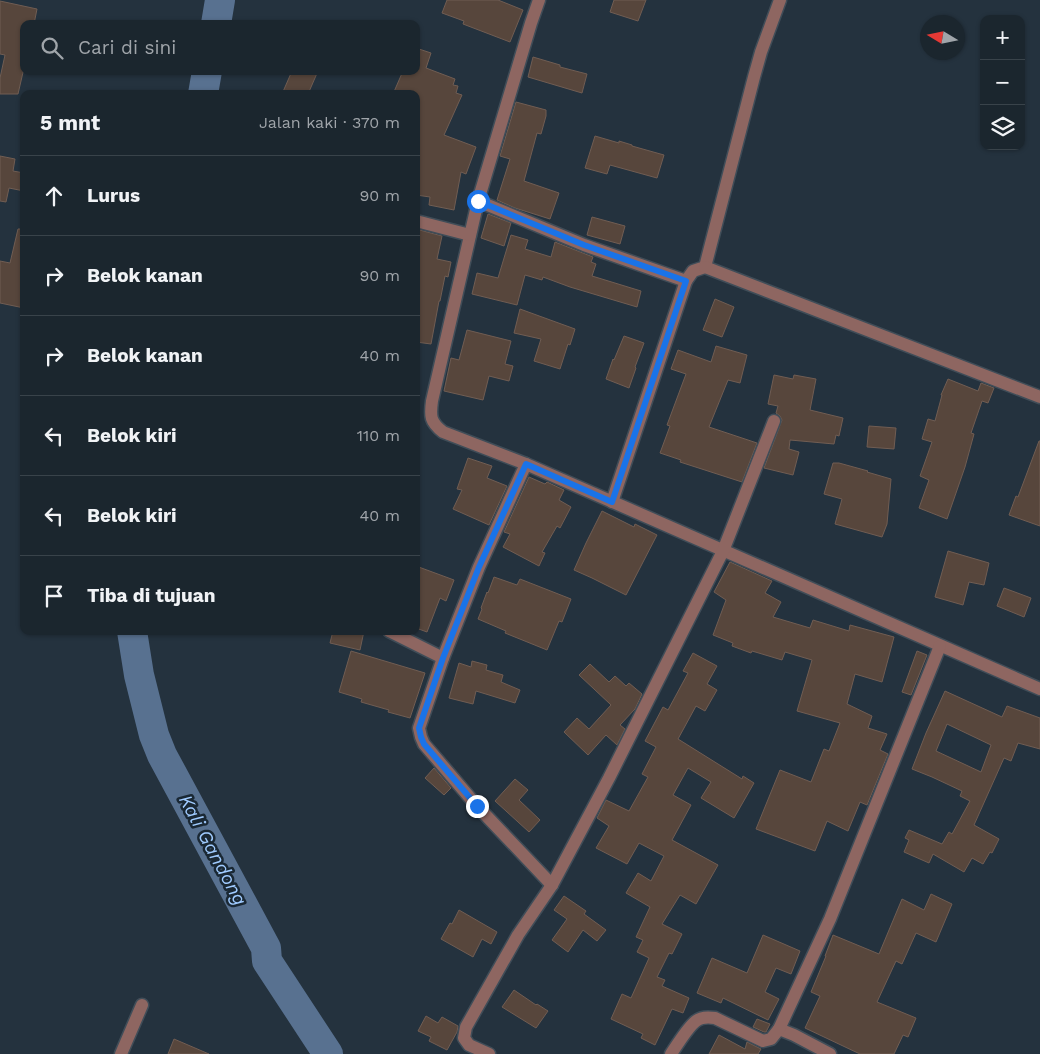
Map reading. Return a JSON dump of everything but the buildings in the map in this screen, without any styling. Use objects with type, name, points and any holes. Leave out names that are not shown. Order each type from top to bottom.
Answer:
[{"type":"street","points":[[539,0],[478,201],[432,401],[430,416],[436,427],[443,432],[526,464],[1040,689]]},
{"type":"street","points":[[705,267],[754,77],[780,0]]},
{"type":"street","points":[[478,201],[584,245],[686,281]]},
{"type":"street","points":[[420,221],[470,235]]},
{"type":"street","points":[[612,502],[686,281],[693,271],[705,267],[1040,397]]},
{"type":"street","points":[[489,1054],[468,1045],[464,1038],[466,1026],[518,935],[552,885],[608,778],[723,551],[774,421]]},
{"type":"street","points":[[526,464],[479,567],[443,658],[419,728],[424,744],[477,806],[552,885]]},
{"type":"street","points":[[397,635],[443,658]]},
{"type":"street","points":[[672,1054],[696,1020],[708,1016],[763,1041],[771,1040],[779,1029],[830,920],[940,646]]},
{"type":"street","points":[[121,1054],[142,1005]]},
{"type":"street","points":[[779,1029],[830,1054]]},
{"type":"waterway","name":"Kali Gandong","points":[[217,20],[220,0]]},
{"type":"waterway","name":"Kali Gandong","points":[[204,90],[206,75]]},
{"type":"waterway","name":"Kali Gandong","points":[[133,635],[139,675],[154,735],[162,755],[266,948],[267,961],[328,1054]]},
{"type":"waterway","name":"Kali Gandong","points":[[320,1054],[322,1045]]},
{"type":"route","points":[[477,806],[424,744],[419,728],[443,658],[479,567],[526,464],[612,502],[686,281],[584,245],[478,201]]}]
